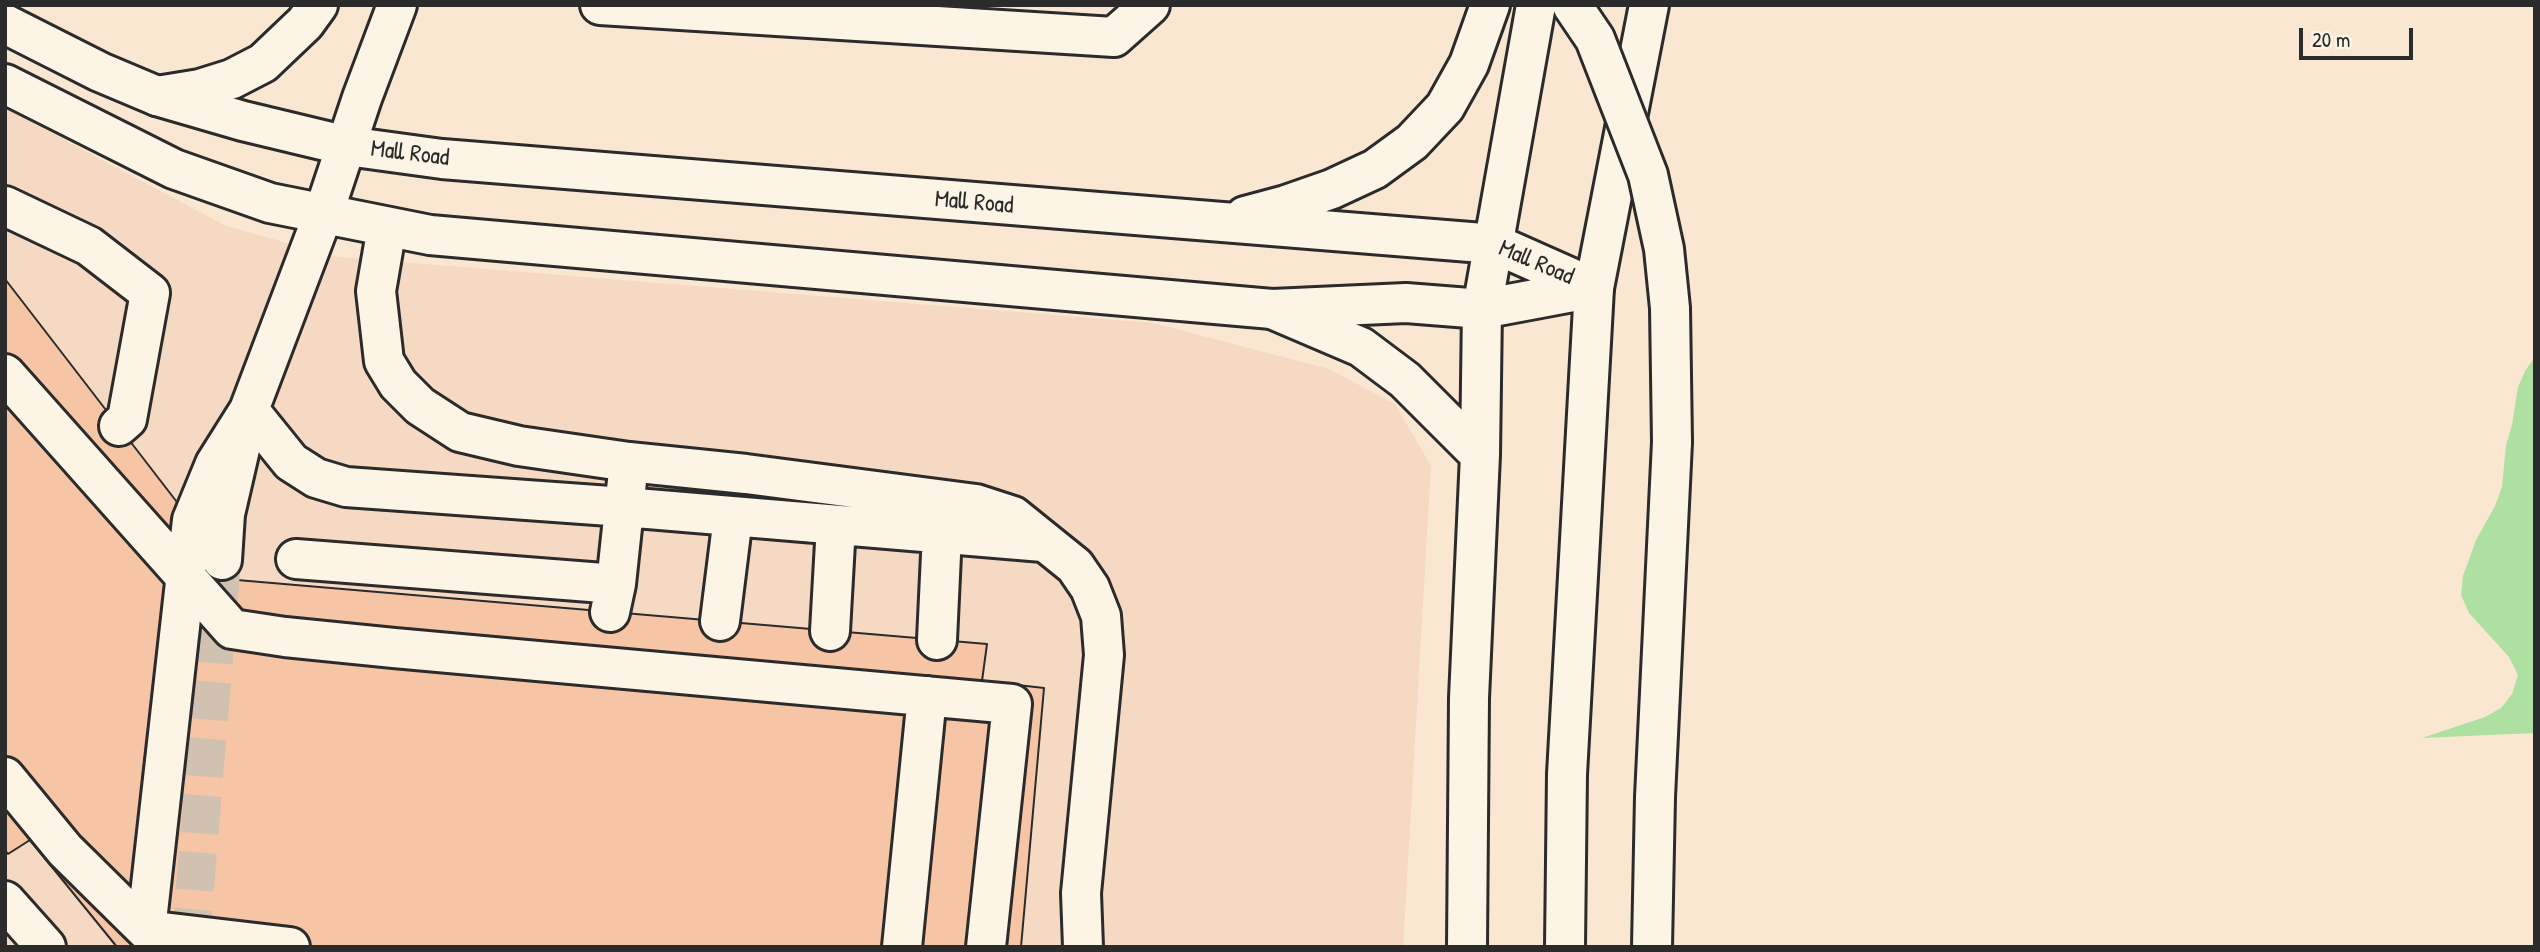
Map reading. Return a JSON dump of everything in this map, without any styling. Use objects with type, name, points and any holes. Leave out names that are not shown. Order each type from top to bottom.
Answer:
[{"type":"main road","points":[[157,96],[200,89],[232,79],[263,62],[305,23],[318,5]]},
{"type":"main road","points":[[222,560],[225,514],[249,410],[323,215],[362,98],[397,5]]},
{"type":"main road","points":[[600,5],[1069,20],[1114,37],[1150,5]]},
{"type":"main road","points":[[1216,223],[1286,205],[1332,189],[1375,169],[1412,142],[1445,107],[1469,64],[1490,5]]},
{"type":"main road","points":[[1467,947],[1469,698],[1480,455],[1482,309],[1536,5]]},
{"type":"main road","points":[[1572,5],[1595,39],[1648,175],[1664,249],[1669,296],[1672,442],[1655,797],[1652,947]]},
{"type":"main road","points":[[1564,947],[1567,774],[1594,288],[1649,5]]},
{"type":"main road","name":"Mall Road","points":[[5,24],[100,72],[157,96],[243,121],[348,146],[442,159],[1494,244],[1594,288]]},
{"type":"main road","name":"Mall Road","points":[[5,84],[54,111],[174,169],[271,203],[430,235],[1272,309],[1406,303],[1482,309],[1594,288]]},
{"type":"main road","points":[[5,205],[89,246],[150,293],[127,419],[119,426]]},
{"type":"main road","points":[[387,227],[376,291],[384,361],[398,384],[420,406],[460,432],[519,446],[629,462],[746,474],[976,504],[1013,516],[1049,542],[1075,566],[1090,588],[1101,617],[1104,655],[1081,893],[1083,947]]},
{"type":"main road","points":[[1272,309],[1361,347],[1405,380],[1480,455]]},
{"type":"main road","points":[[5,374],[232,629],[394,648],[1012,704],[986,947]]},
{"type":"main road","points":[[249,410],[291,462],[316,478],[346,487],[1049,542]]},
{"type":"main road","points":[[146,930],[192,520],[215,464],[249,410]]},
{"type":"main road","points":[[296,559],[613,598],[629,462]]},
{"type":"main road","points":[[720,621],[733,516]]},
{"type":"main road","points":[[830,631],[836,525]]},
{"type":"main road","points":[[937,640],[942,533]]},
{"type":"main road","points":[[902,947],[927,696]]},
{"type":"main road","points":[[5,777],[65,850],[146,930],[290,947]]},
{"type":"main road","points":[[5,901],[46,947]]},
{"type":"shaded area","points":[[5,108],[226,226],[338,257],[1153,323],[1329,369],[1395,404],[1431,466],[1403,947],[5,947]]},
{"type":"green space","points":[[2535,357],[2535,733],[2422,738],[2485,717],[2501,708],[2512,694],[2518,675],[2509,657],[2469,613],[2461,595],[2463,576],[2476,540],[2502,487],[2506,445],[2518,387]]},
{"type":"building","points":[[5,279],[237,580],[987,644],[982,681],[1044,688],[1021,947],[117,947],[30,840],[8,854],[5,850]]},
{"type":"tunnel","points":[[190,947],[222,560]]}]
